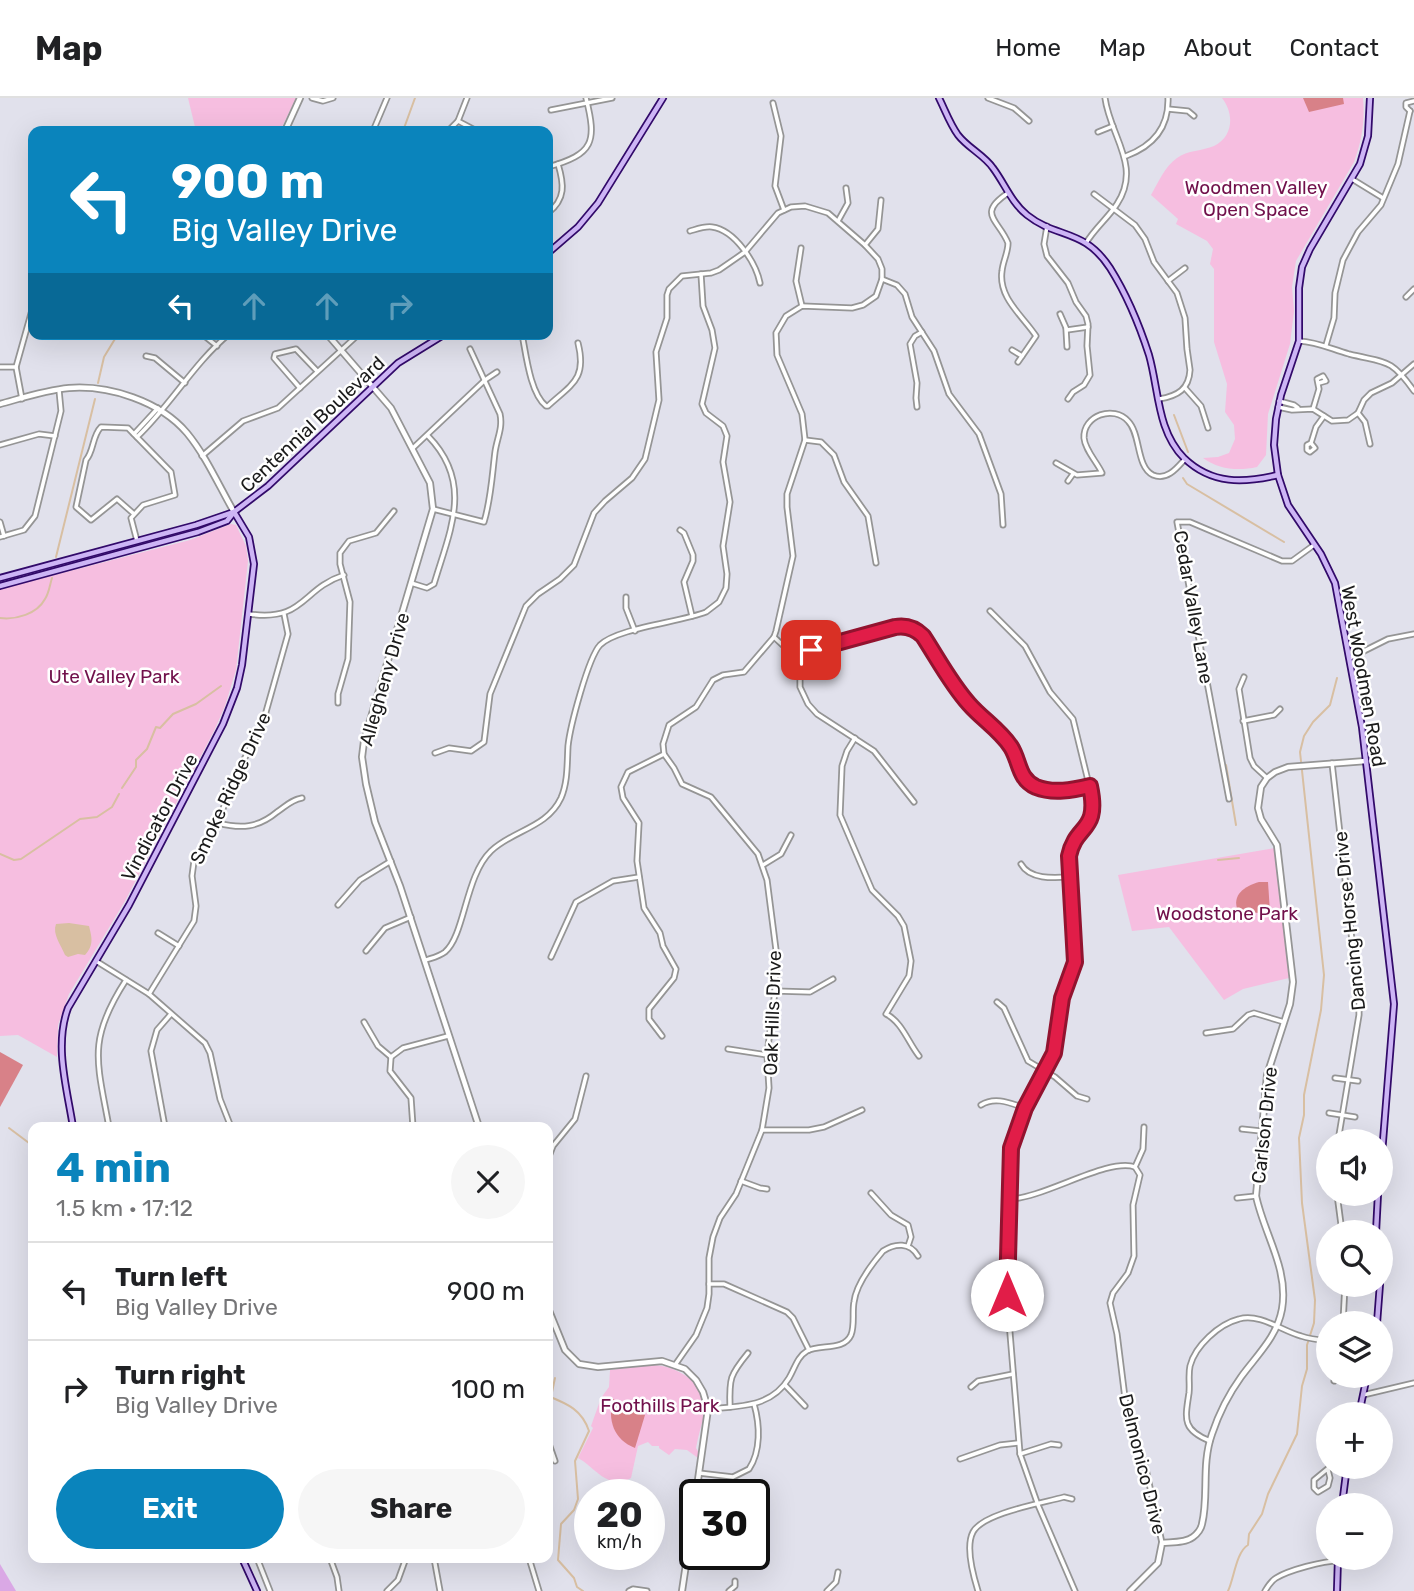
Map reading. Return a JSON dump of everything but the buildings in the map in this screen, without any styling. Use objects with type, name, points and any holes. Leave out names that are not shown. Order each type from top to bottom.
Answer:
[{"type":"main road","points":[[553,249],[598,203],[663,98]]},
{"type":"main road","points":[[939,98],[959,136],[988,162],[1008,193],[1028,216],[1086,243],[1109,266],[1129,303],[1149,356],[1168,436],[1185,459],[1207,474],[1229,481],[1250,481],[1278,475]]},
{"type":"main road","name":"West Woodmen Road","points":[[1370,98],[1367,145],[1352,179],[1302,267],[1299,288],[1300,341],[1279,404],[1274,437],[1278,475],[1293,513],[1325,561],[1335,583],[1363,727],[1394,1004],[1384,1129]]},
{"type":"main road","name":"Centennial Boulevard","points":[[0,586],[198,532],[227,521],[234,512],[268,486],[398,363],[435,340]]},
{"type":"main road","name":"Centennial Boulevard","points":[[0,578],[196,525],[234,512]]},
{"type":"main road","name":"Vindicator Drive","points":[[72,1122],[61,1047],[68,1008],[129,905],[229,711],[240,677],[253,552],[249,537],[234,512]]},
{"type":"main road","points":[[1362,1402],[1364,1388]]},
{"type":"main road","points":[[244,1563],[257,1591]]},
{"type":"main road","points":[[1337,1591],[1338,1570]]},
{"type":"street","points":[[287,126],[300,98]]},
{"type":"street","points":[[312,98],[323,101],[333,98]]},
{"type":"street","points":[[375,126],[387,98]]},
{"type":"street","points":[[454,126],[467,98]]},
{"type":"street","points":[[553,166],[575,158],[588,146],[592,128],[586,98]]},
{"type":"street","points":[[551,110],[612,98]]},
{"type":"street","points":[[988,98],[1014,108],[1029,121]]},
{"type":"street","points":[[1086,243],[1114,208],[1127,179],[1126,156],[1105,98]]},
{"type":"street","points":[[1126,156],[1142,150],[1156,138],[1165,123],[1168,98]]},
{"type":"street","points":[[1326,345],[1334,318],[1336,286],[1346,253],[1357,232],[1384,199],[1400,157],[1412,111],[1406,107],[1406,103],[1414,101]]},
{"type":"street","points":[[773,103],[781,136],[775,186],[784,210]]},
{"type":"street","points":[[1168,109],[1188,111],[1194,116]]},
{"type":"street","points":[[458,121],[468,126]]},
{"type":"street","points":[[1098,132],[1113,126]]},
{"type":"street","points":[[553,208],[559,202],[564,189],[558,164]]},
{"type":"street","points":[[1352,179],[1384,199]]},
{"type":"street","points":[[838,220],[848,203],[846,188]]},
{"type":"street","points":[[1008,193],[995,203],[992,217],[1008,243],[1002,273],[1005,293],[1036,336],[1018,362]]},
{"type":"street","points":[[1094,194],[1131,220],[1142,233],[1152,257],[1180,299],[1185,317],[1190,370],[1185,388],[1172,396],[1159,399]]},
{"type":"street","points":[[865,245],[878,229],[881,200]]},
{"type":"street","points":[[435,752],[449,748],[471,751],[484,742],[490,694],[519,622],[532,599],[574,565],[590,521],[600,506],[642,466],[648,452],[659,400],[656,352],[667,318],[667,295],[677,279],[719,270],[745,252],[773,217],[784,210],[796,206],[812,207],[823,210],[838,220],[878,259],[882,279],[876,296],[857,307],[802,306],[791,311],[781,321],[775,340],[777,355],[802,414],[805,440],[787,494],[794,550],[774,637],[744,672],[718,677],[710,684],[696,707],[669,725],[664,737],[664,754],[634,768],[622,782],[623,798],[639,823],[636,855],[644,908],[660,933],[663,946],[676,969],[674,978],[649,1009],[649,1019],[662,1036]]},
{"type":"street","points":[[1048,226],[1044,244],[1047,256],[1068,283],[1086,316],[1088,327],[1090,374],[1086,382],[1068,399]]},
{"type":"street","points":[[690,231],[716,228],[729,235],[755,264],[760,283]]},
{"type":"street","points":[[801,248],[796,281],[802,306]]},
{"type":"street","points":[[1168,281],[1185,268]]},
{"type":"street","points":[[426,960],[441,954],[451,944],[474,876],[487,855],[498,845],[541,821],[557,805],[566,782],[572,725],[594,655],[604,642],[706,612],[715,606],[726,587],[723,546],[730,502],[723,463],[727,436],[723,426],[706,413],[702,404],[715,348],[703,306],[701,274]]},
{"type":"street","points":[[882,279],[902,289],[912,317],[934,351],[948,394],[979,434],[1001,494],[1003,525]]},
{"type":"street","points":[[1406,297],[1414,289]]},
{"type":"street","points":[[1060,314],[1066,329],[1067,347]]},
{"type":"street","points":[[22,398],[16,367],[28,324]]},
{"type":"street","points":[[1066,329],[1088,327]]},
{"type":"street","points":[[918,407],[910,344],[915,336],[922,332]]},
{"type":"street","points":[[210,340],[217,346]]},
{"type":"street","points":[[136,435],[223,340]]},
{"type":"street","points":[[331,340],[391,408],[432,491],[433,509],[484,522],[491,499],[495,456],[502,423],[470,349]]},
{"type":"street","points":[[202,456],[243,421],[278,408],[352,340]]},
{"type":"street","points":[[523,340],[535,390],[546,406]]},
{"type":"street","points":[[1300,341],[1381,360],[1402,374],[1414,391]]},
{"type":"street","points":[[542,412],[579,377],[582,362],[578,343]]},
{"type":"street","points":[[300,387],[274,358],[275,354],[296,349],[317,371]]},
{"type":"street","points":[[1012,350],[1022,356]]},
{"type":"street","points":[[146,356],[155,358],[185,383]]},
{"type":"street","points":[[1279,404],[1313,409],[1332,421],[1343,422],[1358,414],[1367,396],[1392,383],[1414,363]]},
{"type":"street","points":[[0,367],[16,367]]},
{"type":"street","points":[[412,449],[485,380],[497,372]]},
{"type":"street","points":[[1313,409],[1320,383]]},
{"type":"street","points":[[0,404],[59,389],[83,388],[135,398],[160,409],[186,432],[234,512]]},
{"type":"street","points":[[1185,388],[1201,405],[1208,428]]},
{"type":"street","points":[[0,522],[2,537],[24,530],[33,521],[61,407],[59,389]]},
{"type":"street","points":[[1056,463],[1073,474],[1102,473],[1084,435],[1090,423],[1106,413],[1119,414],[1130,423],[1145,467],[1152,474],[1162,476],[1170,473],[1185,459]]},
{"type":"street","points":[[1358,414],[1365,422],[1370,444]]},
{"type":"street","points":[[1311,443],[1316,427],[1324,416]]},
{"type":"street","points":[[134,514],[117,499],[91,520],[77,509],[86,460],[91,456],[99,428],[126,427],[171,471],[176,492],[173,497],[143,505],[131,520],[137,541]]},
{"type":"street","points":[[0,445],[39,434],[55,436]]},
{"type":"street","points":[[411,583],[426,588],[434,584],[455,515],[456,491],[449,465],[444,454],[428,436]]},
{"type":"street","points":[[805,440],[821,442],[834,455],[844,482],[867,516],[876,563]]},
{"type":"street","points":[[1069,481],[1073,474]]},
{"type":"street","name":"Allegheny Drive","points":[[433,509],[363,748],[370,808],[426,960],[478,1122]]},
{"type":"street","points":[[338,703],[348,650],[350,601],[340,559],[345,545],[353,539],[376,533],[394,511]]},
{"type":"street","name":"Cedar Valley Lane","points":[[1229,799],[1177,522],[1186,521],[1282,561],[1292,561],[1314,545]]},
{"type":"street","points":[[680,530],[684,533],[693,555],[684,582],[692,616]]},
{"type":"street","points":[[781,572],[789,574]]},
{"type":"street","points":[[248,614],[273,617],[284,614],[332,579],[344,575]]},
{"type":"street","points":[[626,597],[626,608],[635,631]]},
{"type":"street","points":[[990,611],[1025,646],[1050,692],[1070,714],[1090,786],[1092,817],[1071,850],[1075,962],[1062,998],[1055,1048],[1025,1108],[1011,1148],[1006,1285],[1020,1454],[1075,1591]]},
{"type":"street","name":"Smoke Ridge Drive","points":[[149,994],[192,927],[196,914],[192,876],[194,861],[218,823],[241,765],[262,726],[288,634],[284,614]]},
{"type":"street","points":[[511,620],[519,622]]},
{"type":"street","points":[[774,637],[788,650],[800,652],[895,627],[915,629],[923,636],[968,704],[1010,745],[1021,773],[1030,783],[1043,789],[1054,790],[1090,786]]},
{"type":"street","points":[[1350,658],[1388,639],[1414,634]]},
{"type":"street","points":[[800,652],[800,687],[808,704],[817,714],[874,751],[914,802]]},
{"type":"street","points":[[1244,677],[1238,689],[1250,758],[1254,766],[1267,778],[1282,769],[1293,767],[1334,761],[1366,761]]},
{"type":"street","points":[[1243,721],[1274,715],[1280,709]]},
{"type":"street","points":[[855,738],[842,766],[839,799],[841,821],[872,890],[898,916],[904,926],[911,961],[909,976],[886,1014],[899,1024],[919,1056]]},
{"type":"street","name":"Oak Hills Drive","points":[[664,754],[682,784],[711,797],[754,849],[763,865],[767,880],[775,943],[775,991],[767,1055],[769,1088],[762,1130],[741,1181],[720,1218],[713,1237],[709,1258],[708,1301],[698,1331],[675,1365]]},
{"type":"street","name":"Dancing Horse Drive","points":[[1334,761],[1359,1003],[1340,1129]]},
{"type":"street","name":"Carlson Drive","points":[[1162,1543],[1189,1539],[1200,1530],[1210,1441],[1227,1398],[1271,1339],[1282,1310],[1282,1279],[1256,1196],[1269,1063],[1292,994],[1292,965],[1277,845],[1261,819],[1258,808],[1258,797],[1267,778]]},
{"type":"street","points":[[218,823],[239,827],[252,826],[265,821],[292,800],[302,798]]},
{"type":"street","points":[[763,865],[781,854],[791,835]]},
{"type":"street","points":[[338,905],[360,880],[391,861]]},
{"type":"street","points":[[1021,864],[1025,870],[1040,876],[1070,877]]},
{"type":"street","points":[[551,957],[576,902],[613,881],[639,877]]},
{"type":"street","points":[[366,951],[385,928],[411,917]]},
{"type":"street","points":[[158,933],[179,946]]},
{"type":"street","points":[[96,961],[149,994],[200,1037],[208,1048],[220,1099],[229,1122]]},
{"type":"street","points":[[775,991],[810,992],[833,979]]},
{"type":"street","points":[[108,1122],[96,1049],[106,1014],[126,980]]},
{"type":"street","points":[[997,1002],[1004,1008],[1028,1061],[1077,1096],[1087,1099]]},
{"type":"street","points":[[1206,1033],[1233,1029],[1254,1013],[1284,1021]]},
{"type":"street","points":[[164,1122],[151,1051],[157,1030],[171,1014]]},
{"type":"street","points":[[365,1022],[378,1046],[391,1057]]},
{"type":"street","points":[[413,1122],[411,1098],[390,1072],[391,1057],[403,1048],[448,1035]]},
{"type":"street","points":[[728,1049],[767,1055]]},
{"type":"street","points":[[553,1147],[575,1119],[586,1076]]},
{"type":"street","points":[[1335,1078],[1358,1081]]},
{"type":"street","points":[[981,1104],[996,1100],[1025,1108]]},
{"type":"street","points":[[762,1130],[809,1130],[824,1127],[862,1110]]},
{"type":"street","points":[[1329,1113],[1355,1117]]},
{"type":"street","name":"Delmonico Drive","points":[[1134,1590],[1158,1563],[1162,1543],[1146,1469],[1126,1406],[1117,1334],[1110,1303],[1113,1293],[1128,1273],[1134,1256],[1133,1205],[1140,1175],[1135,1167],[1143,1149],[1144,1127]]},
{"type":"street","points":[[1242,1129],[1261,1131]]},
{"type":"street","points":[[1009,1199],[1026,1198],[1112,1168],[1126,1165],[1135,1167]]},
{"type":"street","points":[[741,1181],[767,1189]]},
{"type":"street","points":[[871,1193],[891,1215],[908,1225],[911,1237],[908,1246]]},
{"type":"street","points":[[1237,1198],[1256,1196]]},
{"type":"street","points":[[708,1409],[754,1404],[774,1395],[785,1385],[798,1360],[809,1350],[842,1344],[848,1339],[852,1332],[854,1301],[861,1283],[883,1251],[895,1245],[908,1246],[918,1256]]},
{"type":"street","points":[[709,1284],[724,1284],[788,1312],[809,1350]]},
{"type":"street","points":[[1210,1441],[1193,1432],[1185,1416],[1190,1368],[1194,1356],[1209,1337],[1235,1320],[1254,1318],[1301,1336],[1316,1339]]},
{"type":"street","points":[[553,1320],[565,1350],[584,1366],[655,1361],[675,1365],[696,1380],[708,1409],[698,1479]]},
{"type":"street","points":[[730,1407],[729,1381],[748,1353]]},
{"type":"street","points":[[971,1387],[978,1381],[1013,1374]]},
{"type":"street","points":[[1363,1395],[1414,1383]]},
{"type":"street","points":[[785,1385],[805,1406]]},
{"type":"street","points":[[699,1473],[733,1477],[749,1469],[757,1451],[758,1421],[754,1404]]},
{"type":"street","points":[[960,1459],[1000,1445],[1018,1443]]},
{"type":"street","points":[[1020,1454],[1051,1444],[1059,1445]]},
{"type":"street","points":[[553,1455],[555,1461]]},
{"type":"street","points":[[1330,1469],[1328,1486],[1318,1492],[1314,1488],[1314,1480],[1330,1469]]},
{"type":"street","points":[[978,1591],[970,1548],[975,1528],[991,1518],[1064,1497],[1072,1499]]},
{"type":"street","points":[[259,1563],[270,1591]]},
{"type":"street","points":[[332,1563],[338,1577],[339,1591]]},
{"type":"street","points":[[387,1591],[398,1580],[404,1563]]},
{"type":"street","points":[[436,1563],[440,1591]]},
{"type":"street","points":[[531,1563],[539,1591]]},
{"type":"street","points":[[1265,1591],[1279,1576],[1316,1565]]},
{"type":"street","points":[[682,1591],[685,1570]]},
{"type":"street","points":[[827,1591],[836,1582],[838,1572]]},
{"type":"street","points":[[729,1591],[735,1581]]},
{"type":"street","points":[[629,1591],[647,1591]]},
{"type":"shaded area","points":[[1303,98],[1343,98],[1344,104],[1309,112]]},
{"type":"shaded area","points":[[1268,882],[1269,914],[1238,911],[1238,896],[1249,886]]},
{"type":"shaded area","points":[[56,924],[89,926],[92,941],[85,955],[65,955],[55,928]]},
{"type":"shaded area","points":[[0,1052],[23,1065],[0,1107]]},
{"type":"shaded area","points":[[613,1399],[645,1415],[635,1448],[617,1435],[611,1414]]},
{"type":"shaded area","points":[[0,1564],[16,1591],[0,1591]]},
{"type":"green space","points":[[188,98],[296,98],[282,126],[195,126]]},
{"type":"green space","name":"Woodmen Valley Open Space","points":[[1222,98],[1363,98],[1364,106],[1362,130],[1354,162],[1296,261],[1292,287],[1294,311],[1290,344],[1268,414],[1266,455],[1257,467],[1243,469],[1222,467],[1203,458],[1229,453],[1235,439],[1234,425],[1225,412],[1227,384],[1214,342],[1214,269],[1210,264],[1213,249],[1207,241],[1176,224],[1178,219],[1151,195],[1173,161],[1185,153],[1221,142],[1230,124],[1229,110]]},
{"type":"green space","name":"Ute Valley Park","points":[[231,524],[236,525],[246,546],[248,561],[236,670],[214,731],[125,901],[69,994],[58,1025],[57,1057],[18,1035],[0,1036],[0,589],[190,540]]},
{"type":"green space","name":"Woodstone Park","points":[[1275,848],[1289,978],[1243,989],[1224,1000],[1169,927],[1132,931],[1118,875]]},
{"type":"green space","name":"Foothills Park","points":[[660,1366],[680,1373],[697,1386],[705,1405],[696,1448],[698,1458],[687,1450],[675,1449],[669,1455],[659,1446],[652,1446],[648,1442],[638,1446],[631,1478],[607,1479],[578,1458],[593,1428],[591,1426],[601,1398],[609,1387],[610,1370]]},
{"type":"waterway","points":[[405,126],[415,98]]},
{"type":"waterway","points":[[98,383],[104,357],[114,340]]},
{"type":"waterway","points":[[56,557],[95,399]]},
{"type":"waterway","points":[[1174,415],[1188,452]]},
{"type":"waterway","points":[[1183,478],[1187,484],[1284,542]]},
{"type":"waterway","points":[[0,618],[19,617],[37,609],[46,597],[52,578]]},
{"type":"waterway","points":[[1228,1591],[1238,1559],[1248,1545],[1249,1534],[1262,1514],[1268,1494],[1297,1434],[1302,1386],[1307,1369],[1307,1345],[1314,1323],[1315,1300],[1302,1203],[1299,1138],[1304,1115],[1304,1095],[1321,1010],[1324,975],[1300,752],[1304,736],[1313,722],[1330,705],[1337,678]]},
{"type":"waterway","points":[[122,788],[136,767],[136,760],[147,749],[156,727],[160,728],[173,714],[196,704],[221,686]]},
{"type":"waterway","points":[[1226,765],[1236,825]]},
{"type":"waterway","points":[[0,854],[14,860],[21,859],[80,819],[97,817],[112,807],[119,794]]},
{"type":"waterway","points":[[1218,860],[1239,858]]},
{"type":"waterway","points":[[9,1128],[28,1142]]},
{"type":"waterway","points":[[553,1388],[555,1378]]},
{"type":"waterway","points":[[553,1398],[573,1409],[589,1431],[575,1461],[578,1499],[574,1510],[561,1524],[558,1560],[574,1578],[577,1587],[583,1591]]},
{"type":"route","points":[[811,650],[895,627],[915,629],[923,636],[968,704],[1010,745],[1021,773],[1030,783],[1043,789],[1065,791],[1090,786],[1093,813],[1091,821],[1073,844],[1069,856],[1076,956],[1074,969],[1062,998],[1054,1053],[1025,1108],[1011,1148],[1007,1295]]}]
